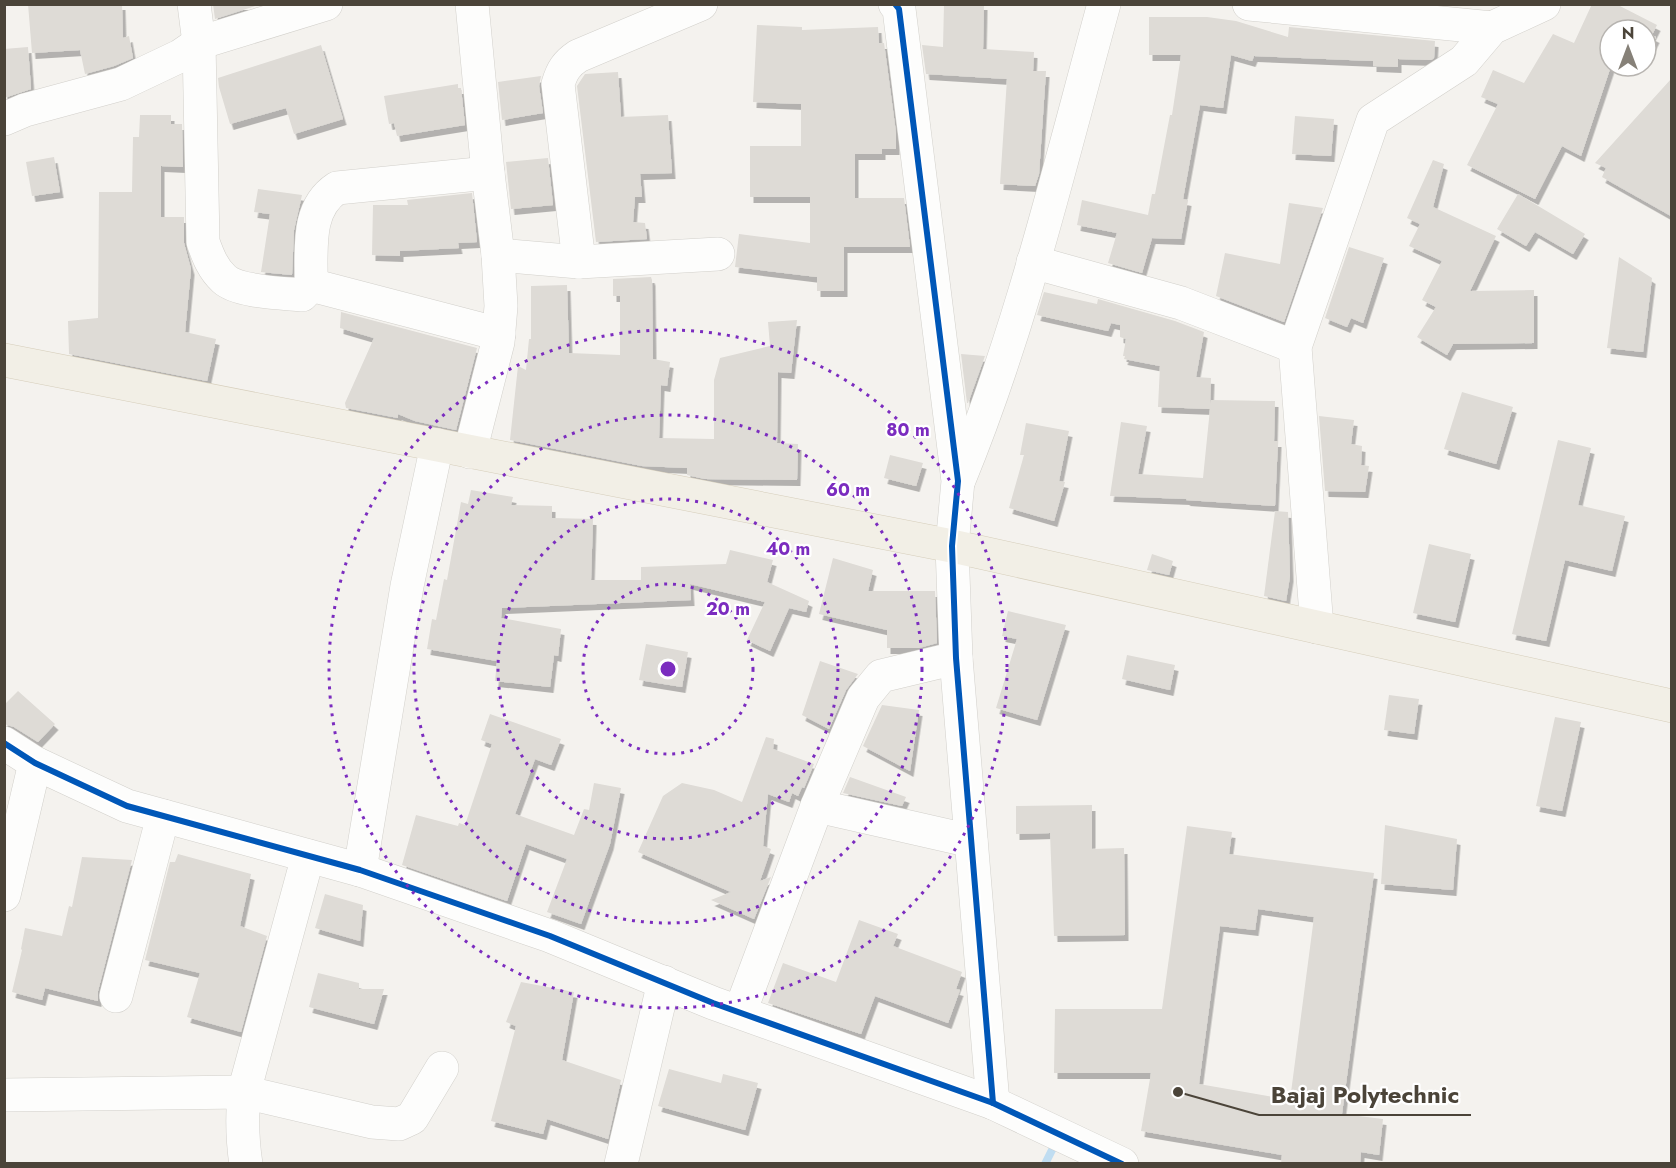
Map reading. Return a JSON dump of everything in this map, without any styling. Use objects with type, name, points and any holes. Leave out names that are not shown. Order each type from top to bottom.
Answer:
[{"type":"main road","points":[[4,360],[952,546],[1671,706]]},
{"type":"street","points":[[194,4],[199,43],[202,242],[211,263],[225,281],[251,290],[302,295],[311,285],[314,220],[320,204],[337,188],[488,173]]},
{"type":"street","points":[[4,119],[25,110],[121,84],[180,56],[199,43],[267,13],[326,4]]},
{"type":"street","points":[[470,452],[499,334],[501,306],[498,255],[472,4]]},
{"type":"street","points":[[579,262],[558,84],[561,73],[567,64],[578,56],[700,4]]},
{"type":"street","points":[[896,4],[899,9],[958,481],[952,546],[956,658],[993,1104]]},
{"type":"street","points":[[958,481],[981,427],[1033,262],[1104,4]]},
{"type":"street","points":[[1249,4],[1492,28]]},
{"type":"street","points":[[1317,627],[1295,347],[1373,120],[1464,61],[1492,28],[1544,4]]},
{"type":"street","points":[[498,255],[579,262],[718,254]]},
{"type":"street","points":[[1033,262],[1181,303],[1295,347]]},
{"type":"street","points":[[311,285],[499,334]]},
{"type":"street","points":[[360,870],[407,586],[437,445]]},
{"type":"street","points":[[740,1012],[817,806],[863,698],[881,676],[956,658]]},
{"type":"street","points":[[4,743],[35,763],[127,806],[360,870],[549,936],[740,1012],[993,1104],[1122,1164]]},
{"type":"street","points":[[4,895],[35,763]]},
{"type":"street","points":[[817,806],[971,841]]},
{"type":"street","points":[[116,996],[164,816]]},
{"type":"street","points":[[246,1164],[242,1121],[244,1092],[308,856]]},
{"type":"street","points":[[621,1164],[664,982]]},
{"type":"street","points":[[4,1095],[244,1092],[372,1122],[399,1124],[412,1118],[442,1068]]},
{"type":"building","points":[[28,4],[122,4],[123,38],[129,36],[133,58],[85,74],[80,50],[32,53]]},
{"type":"building","points":[[213,4],[261,4],[215,19]]},
{"type":"building","points":[[944,4],[984,4],[983,49],[1034,52],[1033,71],[1046,71],[1039,174],[1035,186],[1000,184],[1007,79],[926,74],[922,45],[943,47]]},
{"type":"building","points":[[1592,4],[1616,4],[1643,18],[1598,18],[1598,78],[1607,78],[1581,156],[1562,146],[1535,199],[1467,165],[1498,104],[1481,97],[1493,70],[1524,83],[1553,34],[1574,43]]},
{"type":"building","points":[[1149,17],[1207,17],[1236,21],[1288,37],[1289,27],[1435,41],[1434,58],[1431,60],[1398,59],[1398,67],[1373,66],[1373,61],[1254,56],[1252,61],[1231,55],[1223,108],[1200,105],[1183,199],[1188,200],[1181,239],[1152,238],[1142,273],[1108,263],[1117,233],[1077,225],[1082,200],[1148,215],[1152,194],[1155,194],[1170,115],[1172,115],[1181,55],[1149,55]]},
{"type":"building","points":[[757,25],[802,27],[802,30],[878,27],[879,43],[884,43],[896,149],[882,149],[882,154],[855,154],[855,198],[904,198],[910,247],[844,247],[844,291],[817,291],[817,277],[735,267],[739,234],[810,243],[810,197],[750,197],[750,146],[801,146],[801,104],[753,102]]},
{"type":"building","points":[[321,45],[343,119],[294,134],[286,108],[230,124],[218,78]]},
{"type":"building","points":[[28,47],[31,89],[4,98],[4,49]]},
{"type":"building","points":[[618,72],[621,117],[668,115],[672,173],[640,174],[642,197],[635,197],[633,222],[645,223],[647,239],[596,242],[577,86],[585,74]]},
{"type":"building","points":[[541,76],[539,86],[543,113],[502,120],[498,82]]},
{"type":"building","points":[[1671,79],[1671,216],[1602,177],[1606,168],[1595,163]]},
{"type":"building","points":[[458,84],[458,88],[461,88],[465,125],[397,136],[394,123],[389,124],[384,96]]},
{"type":"building","points":[[140,115],[171,115],[171,124],[182,124],[183,167],[161,166],[161,217],[184,217],[184,243],[191,269],[185,332],[216,339],[207,381],[69,354],[68,321],[98,318],[99,192],[132,192],[133,137],[139,137]]},
{"type":"building","points":[[1295,116],[1334,119],[1331,156],[1292,154]]},
{"type":"building","points":[[54,157],[60,192],[32,196],[26,162]]},
{"type":"building","points":[[548,158],[553,205],[511,209],[506,162]]},
{"type":"building","points":[[1433,160],[1444,164],[1433,207],[1496,236],[1470,291],[1534,290],[1534,343],[1453,344],[1447,355],[1417,337],[1436,307],[1422,300],[1442,261],[1409,246],[1420,224],[1407,218]]},
{"type":"building","points":[[258,189],[302,195],[294,230],[292,275],[261,272],[270,214],[254,212]]},
{"type":"building","points":[[472,193],[477,242],[458,243],[459,248],[400,251],[400,256],[372,255],[373,205],[408,205],[407,200]]},
{"type":"building","points":[[1518,194],[1585,234],[1573,254],[1535,232],[1526,246],[1497,229]]},
{"type":"building","points":[[1289,203],[1323,208],[1284,322],[1216,296],[1225,253],[1280,264]]},
{"type":"building","points":[[1349,247],[1384,258],[1363,323],[1351,318],[1347,327],[1325,318]]},
{"type":"building","points":[[1619,257],[1652,278],[1643,352],[1607,348]]},
{"type":"building","points":[[651,277],[653,359],[670,362],[667,386],[661,385],[659,438],[714,439],[714,380],[720,358],[770,346],[768,322],[797,320],[791,373],[778,372],[777,443],[798,444],[797,480],[705,479],[687,475],[687,468],[642,466],[510,440],[518,366],[526,370],[529,339],[531,339],[531,286],[567,285],[569,353],[620,355],[620,296],[613,296],[613,279]]},
{"type":"building","points":[[1044,292],[1097,304],[1098,299],[1175,321],[1204,332],[1196,377],[1211,378],[1210,404],[1211,400],[1275,401],[1274,441],[1278,441],[1275,506],[1110,496],[1121,422],[1147,426],[1138,474],[1203,478],[1210,409],[1158,407],[1160,366],[1124,359],[1126,339],[1120,337],[1120,325],[1111,323],[1108,331],[1037,315]]},
{"type":"building","points":[[341,312],[477,348],[456,430],[415,421],[398,414],[398,418],[346,408],[345,403],[374,338],[340,328]]},
{"type":"building","points":[[961,354],[985,356],[968,403],[967,403]]},
{"type":"building","points":[[1462,392],[1513,407],[1496,464],[1444,449]]},
{"type":"building","points":[[1319,416],[1354,420],[1351,444],[1362,446],[1361,465],[1369,466],[1365,492],[1325,491]]},
{"type":"building","points":[[1026,423],[1069,431],[1059,481],[1065,482],[1054,521],[1009,508],[1024,455],[1020,455]]},
{"type":"building","points":[[1558,440],[1591,448],[1578,505],[1625,516],[1612,571],[1565,560],[1546,641],[1512,634]]},
{"type":"building","points":[[890,455],[923,463],[916,486],[884,478]]},
{"type":"building","points":[[471,490],[513,497],[511,505],[552,506],[552,518],[593,519],[591,580],[641,580],[641,567],[726,564],[730,550],[773,560],[767,582],[809,601],[806,612],[789,608],[770,651],[747,640],[765,602],[690,584],[691,600],[502,608],[501,618],[561,629],[558,656],[554,655],[550,687],[495,681],[497,661],[427,649],[432,619],[436,620],[444,579],[447,580],[461,502],[468,504]]},
{"type":"building","points":[[1275,511],[1288,512],[1290,576],[1286,601],[1264,596]]},
{"type":"building","points":[[1429,544],[1471,554],[1455,622],[1413,613]]},
{"type":"building","points":[[1152,554],[1173,561],[1169,575],[1147,570]]},
{"type":"building","points":[[833,558],[873,570],[868,591],[935,591],[937,643],[919,648],[887,648],[887,630],[819,614]]},
{"type":"building","points":[[1008,611],[1066,625],[1037,720],[996,708],[1017,639],[1002,636]]},
{"type":"building","points":[[646,644],[688,652],[682,687],[639,680]]},
{"type":"building","points":[[1127,655],[1175,665],[1170,690],[1122,679]]},
{"type":"building","points":[[820,661],[858,674],[846,690],[829,729],[802,715]]},
{"type":"building","points":[[18,691],[55,724],[38,742],[14,727],[4,724],[4,705]]},
{"type":"building","points":[[1389,695],[1419,699],[1414,734],[1384,730]]},
{"type":"building","points":[[882,705],[919,710],[910,771],[863,746]]},
{"type":"building","points":[[490,714],[561,739],[551,765],[535,759],[515,814],[574,835],[584,809],[589,810],[594,783],[621,788],[610,844],[581,924],[547,912],[567,859],[526,844],[507,901],[402,865],[416,815],[458,826],[459,823],[465,825],[492,744],[481,740]]},
{"type":"building","points":[[1555,717],[1581,722],[1562,811],[1536,806]]},
{"type":"building","points":[[766,737],[774,739],[773,749],[814,764],[804,788],[802,787],[798,796],[792,793],[789,802],[768,794],[763,846],[771,849],[760,881],[771,877],[754,919],[711,900],[731,892],[638,852],[663,796],[682,783],[714,790],[742,802]]},
{"type":"building","points":[[850,777],[906,797],[902,806],[843,793]]},
{"type":"building","points":[[1092,805],[1092,849],[1124,848],[1125,935],[1054,936],[1050,833],[1016,834],[1016,806]]},
{"type":"building","points":[[1385,825],[1457,839],[1453,890],[1381,884]]},
{"type":"building","points":[[1187,826],[1232,832],[1229,854],[1374,873],[1342,1114],[1383,1119],[1379,1155],[1361,1152],[1360,1164],[1281,1164],[1282,1155],[1141,1131],[1151,1073],[1054,1073],[1055,1009],[1162,1009]],"holes":[[[1258,909],[1314,917],[1290,1100],[1199,1084],[1220,926],[1255,930]]]},
{"type":"building","points":[[178,854],[251,874],[240,926],[267,936],[241,1032],[187,1017],[200,973],[145,960],[170,862],[175,862]]},
{"type":"building","points":[[82,857],[132,860],[98,991],[98,1001],[45,988],[42,1000],[12,992],[25,928],[62,936],[69,906],[72,907]]},
{"type":"building","points":[[325,894],[363,905],[360,941],[315,928]]},
{"type":"building","points":[[859,920],[898,934],[893,946],[962,972],[956,989],[960,990],[948,1023],[875,996],[861,1034],[768,1003],[783,963],[836,982]]},
{"type":"building","points":[[318,973],[359,983],[359,989],[384,989],[374,1024],[309,1007]]},
{"type":"building","points":[[521,982],[574,992],[562,1060],[621,1080],[608,1139],[547,1119],[543,1134],[491,1121],[516,1026],[506,1022]]},
{"type":"building","points":[[669,1069],[721,1083],[723,1074],[758,1083],[745,1130],[658,1106]]},
{"type":"waterway","points":[[1045,1164],[1057,1140]]},
{"type":"cycle path","points":[[895,4],[899,9],[958,481],[952,546],[956,658],[993,1103]]},
{"type":"cycle path","points":[[4,743],[35,763],[127,806],[360,870],[550,936],[713,1003],[993,1103],[1122,1164]]},
{"type":"place","name":"Bajaj Polytechnic","points":[[1178,1092]]}]
